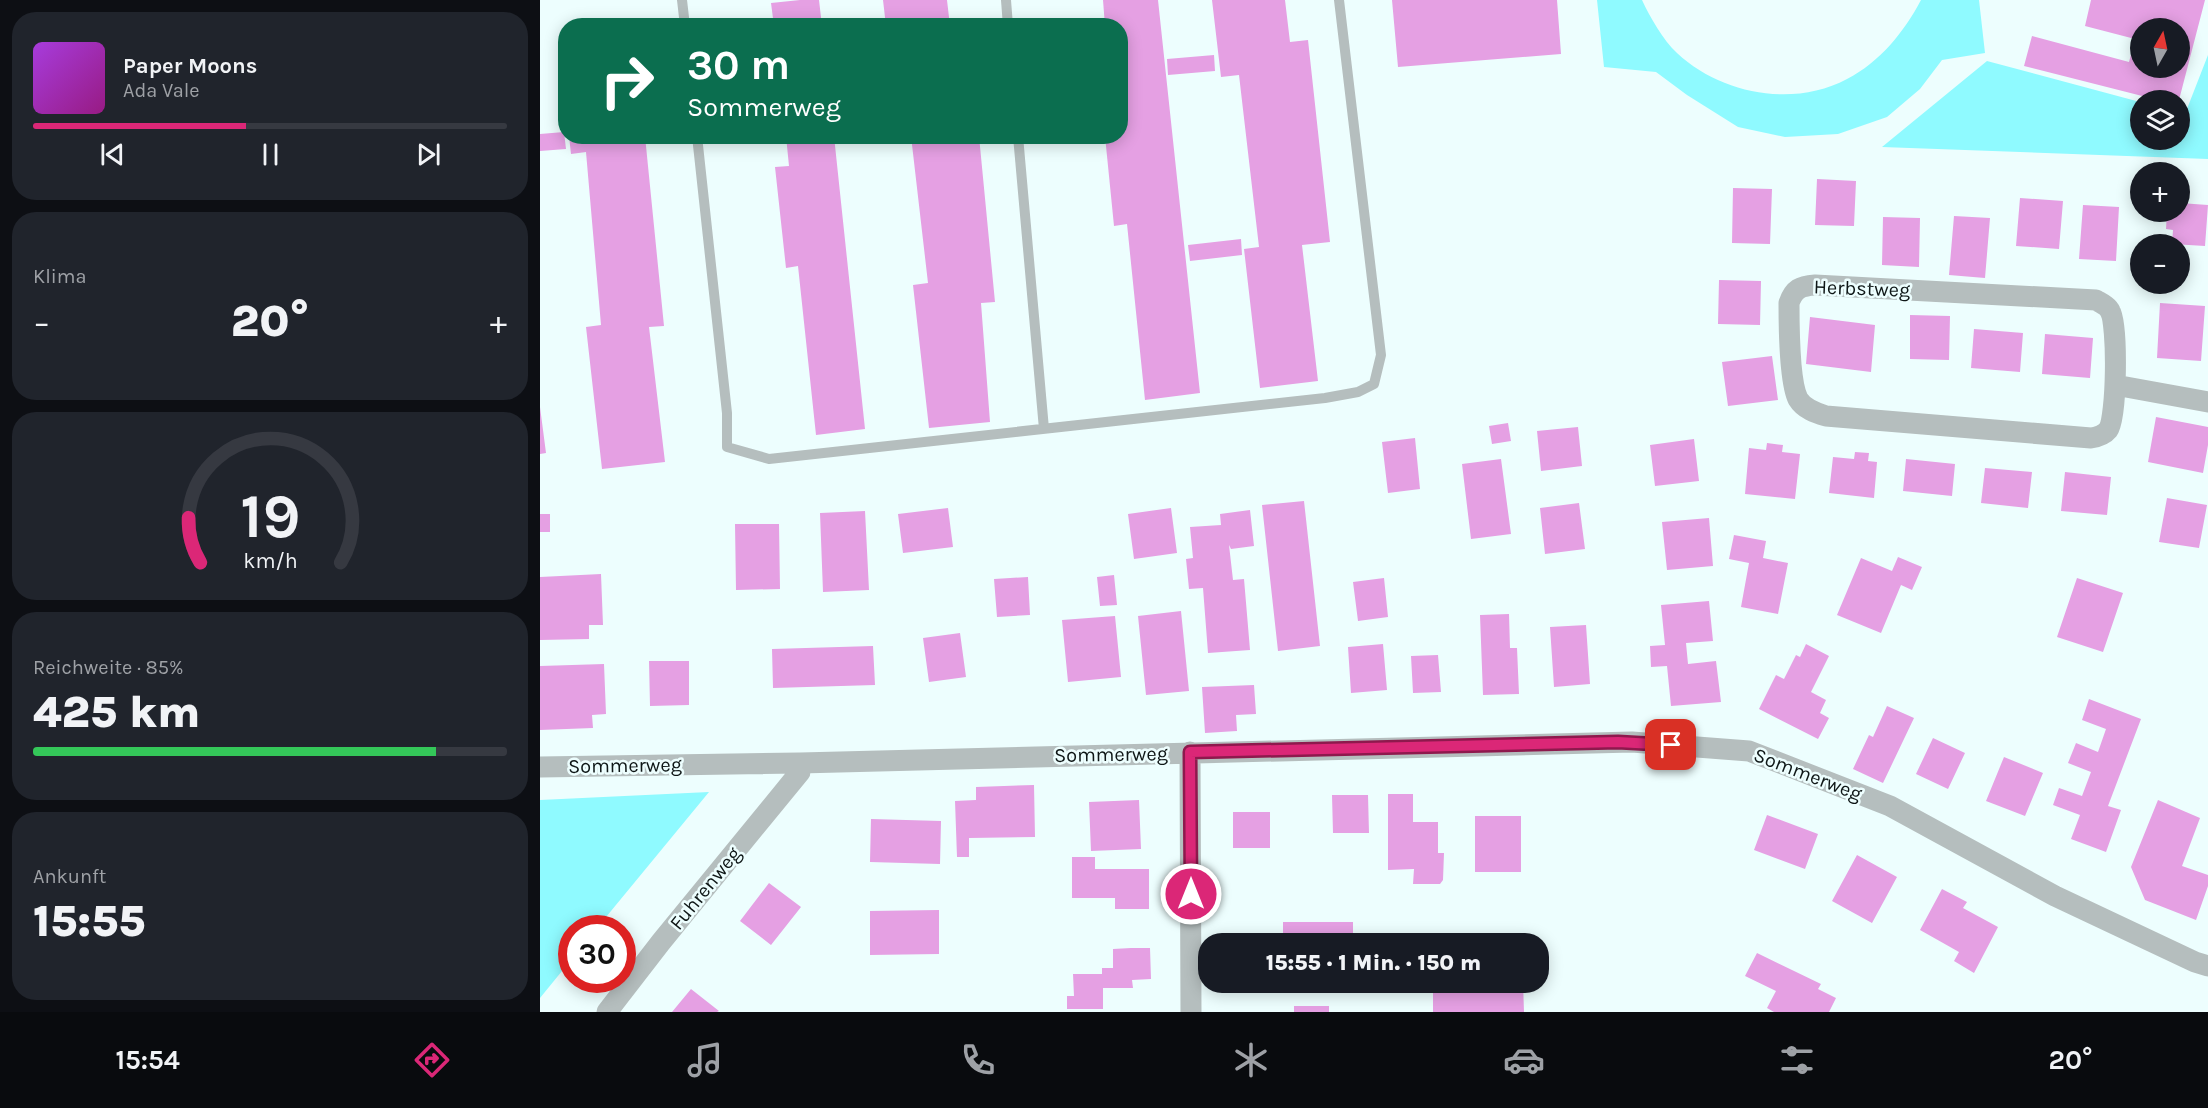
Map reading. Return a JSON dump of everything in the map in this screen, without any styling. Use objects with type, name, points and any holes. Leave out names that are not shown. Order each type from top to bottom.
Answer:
[{"type":"street","name":"Herbstweg","points":[[1815,285],[2096,300],[2110,308],[2115,323],[2115,385],[2112,416],[2108,430],[2100,436],[2091,438],[1826,416],[1810,411],[1799,400],[1794,385],[1789,303],[1792,293],[1801,286],[1815,285]]},
{"type":"street","points":[[2115,385],[2208,402]]},
{"type":"street","name":"Sommerweg","points":[[540,767],[800,763],[1632,742],[1749,751],[1890,806],[2055,896],[2208,966]]},
{"type":"street","points":[[1190,752],[1191,1012]]},
{"type":"street","name":"Fuhrenweg","points":[[607,1012],[800,772],[800,763]]},
{"type":"lane","points":[[682,0],[684,18]]},
{"type":"lane","points":[[1006,0],[1007,18]]},
{"type":"lane","points":[[698,144],[727,413],[727,447],[769,459],[1325,398],[1358,392],[1374,384],[1381,355],[1339,0]]},
{"type":"lane","points":[[1019,144],[1044,429]]},
{"type":"shaded area","points":[[1597,0],[1642,0],[1653,21],[1677,53],[1695,67],[1715,78],[1736,87],[1758,92],[1804,93],[1826,88],[1847,79],[1870,64],[1890,45],[1921,0],[1979,0],[1985,53],[1942,60],[1920,89],[1887,117],[1838,134],[1785,137],[1738,127],[1687,95],[1656,72],[1604,67]]},
{"type":"shaded area","points":[[2208,55],[2208,159],[1882,147],[1987,61],[2130,99],[2130,150],[2190,150],[2190,101]]},
{"type":"shaded area","points":[[709,792],[608,915],[558,915],[558,976],[540,998],[540,800]]},
{"type":"building","points":[[819,0],[821,18],[773,18],[771,3]]},
{"type":"building","points":[[883,0],[947,0],[949,18],[885,18]]},
{"type":"building","points":[[1103,0],[1158,0],[1200,393],[1145,400],[1127,224],[1114,226],[1106,144],[1128,144],[1128,18],[1104,18]]},
{"type":"building","points":[[1212,0],[1285,0],[1290,42],[1308,40],[1330,242],[1302,245],[1318,381],[1260,388],[1244,249],[1259,247],[1239,75],[1221,77]]},
{"type":"building","points":[[1392,0],[1557,0],[1561,54],[1398,67]]},
{"type":"building","points":[[2091,0],[2205,0],[2190,58],[2190,18],[2130,18],[2130,38],[2085,26]]},
{"type":"building","points":[[2032,36],[2129,62],[2130,58],[2130,78],[2185,78],[2182,90],[2130,90],[2130,93],[2024,66]]},
{"type":"building","points":[[1214,55],[1215,71],[1168,75],[1167,59]]},
{"type":"building","points":[[558,132],[558,144],[565,144],[566,149],[540,151],[540,134]]},
{"type":"building","points":[[570,144],[646,144],[664,326],[649,327],[665,462],[602,469],[586,327],[601,325],[586,152],[571,154]]},
{"type":"building","points":[[787,144],[835,144],[865,429],[816,435],[798,266],[786,268],[775,167],[789,166]]},
{"type":"building","points":[[912,144],[980,144],[995,302],[981,303],[990,422],[929,428],[913,285],[928,283]]},
{"type":"building","points":[[1817,179],[1856,181],[1854,226],[1815,225]]},
{"type":"building","points":[[1733,188],[1772,189],[1770,244],[1732,243]]},
{"type":"building","points":[[2020,198],[2063,201],[2059,249],[2016,246]]},
{"type":"building","points":[[2190,204],[2208,205],[2205,246],[2190,245],[2190,234],[2173,234],[2173,230],[2166,229],[2166,222],[2190,222]]},
{"type":"building","points":[[2083,205],[2119,207],[2116,261],[2079,259]]},
{"type":"building","points":[[1954,216],[1990,218],[1985,278],[1949,275]]},
{"type":"building","points":[[1883,217],[1920,218],[1919,267],[1882,265]]},
{"type":"building","points":[[1241,239],[1242,255],[1190,261],[1188,245]]},
{"type":"building","points":[[1719,280],[1761,281],[1760,325],[1718,324]]},
{"type":"building","points":[[2160,303],[2205,306],[2201,361],[2157,358]]},
{"type":"building","points":[[1910,315],[1950,316],[1949,360],[1910,359]]},
{"type":"building","points":[[1810,317],[1875,325],[1871,372],[1806,364]]},
{"type":"building","points":[[1974,329],[2023,333],[2020,372],[1971,368]]},
{"type":"building","points":[[2045,334],[2093,338],[2090,378],[2042,374]]},
{"type":"building","points":[[1772,356],[1778,400],[1728,406],[1722,362]]},
{"type":"building","points":[[540,407],[546,453],[540,454]]},
{"type":"building","points":[[2156,417],[2208,427],[2208,445],[2203,473],[2148,462]]},
{"type":"building","points":[[1508,423],[1511,441],[1492,444],[1489,426]]},
{"type":"building","points":[[1578,427],[1582,466],[1541,471],[1537,431]]},
{"type":"building","points":[[1415,438],[1420,489],[1388,493],[1382,442]]},
{"type":"building","points":[[1694,439],[1699,481],[1655,486],[1650,445]]},
{"type":"building","points":[[1767,443],[1783,445],[1782,452],[1800,454],[1795,499],[1745,494],[1749,448],[1766,450]]},
{"type":"building","points":[[1855,452],[1869,453],[1868,461],[1877,462],[1874,498],[1829,493],[1833,457],[1854,459]]},
{"type":"building","points":[[1501,459],[1511,534],[1471,539],[1462,464]]},
{"type":"building","points":[[1906,459],[1955,464],[1952,496],[1903,491]]},
{"type":"building","points":[[1985,468],[2032,472],[2028,508],[1981,503]]},
{"type":"building","points":[[2065,472],[2111,477],[2107,515],[2061,511]]},
{"type":"building","points":[[2167,498],[2207,505],[2199,548],[2159,542]]},
{"type":"building","points":[[1304,501],[1320,646],[1278,651],[1262,505]]},
{"type":"building","points":[[1579,503],[1585,549],[1545,554],[1540,508]]},
{"type":"building","points":[[948,508],[953,547],[903,553],[898,514]]},
{"type":"building","points":[[1171,508],[1177,553],[1134,559],[1128,514]]},
{"type":"building","points":[[1250,510],[1254,546],[1231,549],[1229,545],[1233,580],[1244,579],[1250,650],[1208,653],[1203,588],[1189,589],[1186,559],[1193,558],[1190,527],[1221,525],[1220,514]]},
{"type":"building","points":[[865,511],[869,590],[823,592],[820,513]]},
{"type":"building","points":[[540,514],[550,514],[550,532],[540,532]]},
{"type":"building","points":[[1709,518],[1713,566],[1667,570],[1662,522]]},
{"type":"building","points":[[735,524],[779,524],[780,589],[736,590]]},
{"type":"building","points":[[1734,535],[1766,541],[1763,558],[1788,563],[1778,614],[1741,607],[1749,563],[1729,559]]},
{"type":"building","points":[[1898,557],[1922,567],[1912,590],[1901,585],[1881,633],[1837,615],[1861,558],[1892,571]]},
{"type":"building","points":[[601,574],[603,625],[589,625],[589,639],[540,640],[540,577]]},
{"type":"building","points":[[1114,575],[1117,605],[1100,606],[1097,577]]},
{"type":"building","points":[[1028,577],[1030,615],[997,617],[994,579]]},
{"type":"building","points":[[1384,578],[1388,617],[1358,621],[1353,582]]},
{"type":"building","points":[[2077,578],[2123,593],[2103,652],[2057,637]]},
{"type":"building","points":[[1709,601],[1713,641],[1686,643],[1688,664],[1716,661],[1721,702],[1671,706],[1667,666],[1651,667],[1650,646],[1665,645],[1661,605]]},
{"type":"building","points":[[1181,611],[1189,691],[1146,695],[1138,616]]},
{"type":"building","points":[[1509,614],[1510,648],[1517,648],[1519,694],[1483,695],[1480,615]]},
{"type":"building","points":[[1115,616],[1121,677],[1068,682],[1062,620]]},
{"type":"building","points":[[1586,625],[1590,684],[1554,687],[1550,627]]},
{"type":"building","points":[[960,633],[966,677],[929,682],[923,638]]},
{"type":"building","points":[[1383,644],[1387,690],[1351,693],[1348,647]]},
{"type":"building","points":[[1806,644],[1829,656],[1811,692],[1826,700],[1820,713],[1829,718],[1818,739],[1759,709],[1776,675],[1784,679],[1796,655],[1800,657]]},
{"type":"building","points":[[873,646],[875,685],[773,688],[772,649]]},
{"type":"building","points":[[1438,655],[1441,692],[1413,693],[1411,656]]},
{"type":"building","points":[[649,661],[689,661],[689,705],[650,706]]},
{"type":"building","points":[[604,664],[606,714],[592,715],[593,728],[540,730],[540,666]]},
{"type":"building","points":[[1254,685],[1256,714],[1236,715],[1237,731],[1205,733],[1202,687]]},
{"type":"building","points":[[2089,699],[2141,719],[2108,806],[2121,810],[2106,852],[2071,839],[2080,815],[2053,805],[2059,788],[2082,796],[2091,772],[2068,763],[2076,743],[2098,752],[2106,729],[2082,720]]},
{"type":"building","points":[[1887,706],[1914,718],[1883,783],[1853,769],[1869,735],[1873,737]]},
{"type":"building","points":[[1933,738],[1965,753],[1948,789],[1916,774]]},
{"type":"building","points":[[2004,757],[2043,773],[2025,816],[1986,801]]},
{"type":"building","points":[[1034,785],[1035,837],[969,838],[969,857],[957,857],[955,801],[976,800],[976,787]]},
{"type":"building","points":[[1388,794],[1413,794],[1413,822],[1438,822],[1438,853],[1444,853],[1443,880],[1440,884],[1413,884],[1414,869],[1388,870]]},
{"type":"building","points":[[1332,795],[1368,795],[1369,833],[1333,833]]},
{"type":"building","points":[[1139,800],[1141,849],[1091,851],[1089,802]]},
{"type":"building","points":[[2158,800],[2200,818],[2182,866],[2208,875],[2208,886],[2196,920],[2145,900],[2131,867]]},
{"type":"building","points":[[1233,812],[1270,812],[1270,848],[1233,848]]},
{"type":"building","points":[[1767,815],[1818,834],[1805,869],[1754,850]]},
{"type":"building","points":[[1475,816],[1521,816],[1521,872],[1475,872]]},
{"type":"building","points":[[871,819],[941,821],[940,864],[870,862]]},
{"type":"building","points":[[1857,855],[1897,877],[1872,923],[1832,901]]},
{"type":"building","points":[[1072,857],[1095,857],[1095,869],[1149,869],[1149,909],[1115,909],[1115,898],[1072,898]]},
{"type":"building","points":[[769,883],[801,907],[771,945],[740,921]]},
{"type":"building","points":[[1942,889],[1967,902],[1963,908],[1998,927],[1974,973],[1954,961],[1959,952],[1920,930]]},
{"type":"building","points":[[939,910],[939,954],[870,955],[870,911]]},
{"type":"building","points":[[1283,922],[1353,922],[1353,933],[1283,933]]},
{"type":"building","points":[[1150,948],[1151,979],[1132,980],[1133,988],[1103,988],[1103,1009],[1067,1009],[1067,996],[1074,996],[1073,974],[1102,974],[1102,968],[1113,968],[1113,949]]},
{"type":"building","points":[[1757,953],[1821,984],[1818,989],[1836,998],[1829,1012],[1774,1012],[1767,1008],[1776,991],[1745,976]]},
{"type":"building","points":[[691,989],[719,1011],[672,1012]]},
{"type":"building","points":[[1433,993],[1523,993],[1524,1012],[1433,1012]]},
{"type":"building","points":[[1294,1006],[1329,1006],[1329,1012],[1294,1012]]},
{"type":"route","points":[[1191,894],[1190,752],[1618,742],[1671,745]]}]
